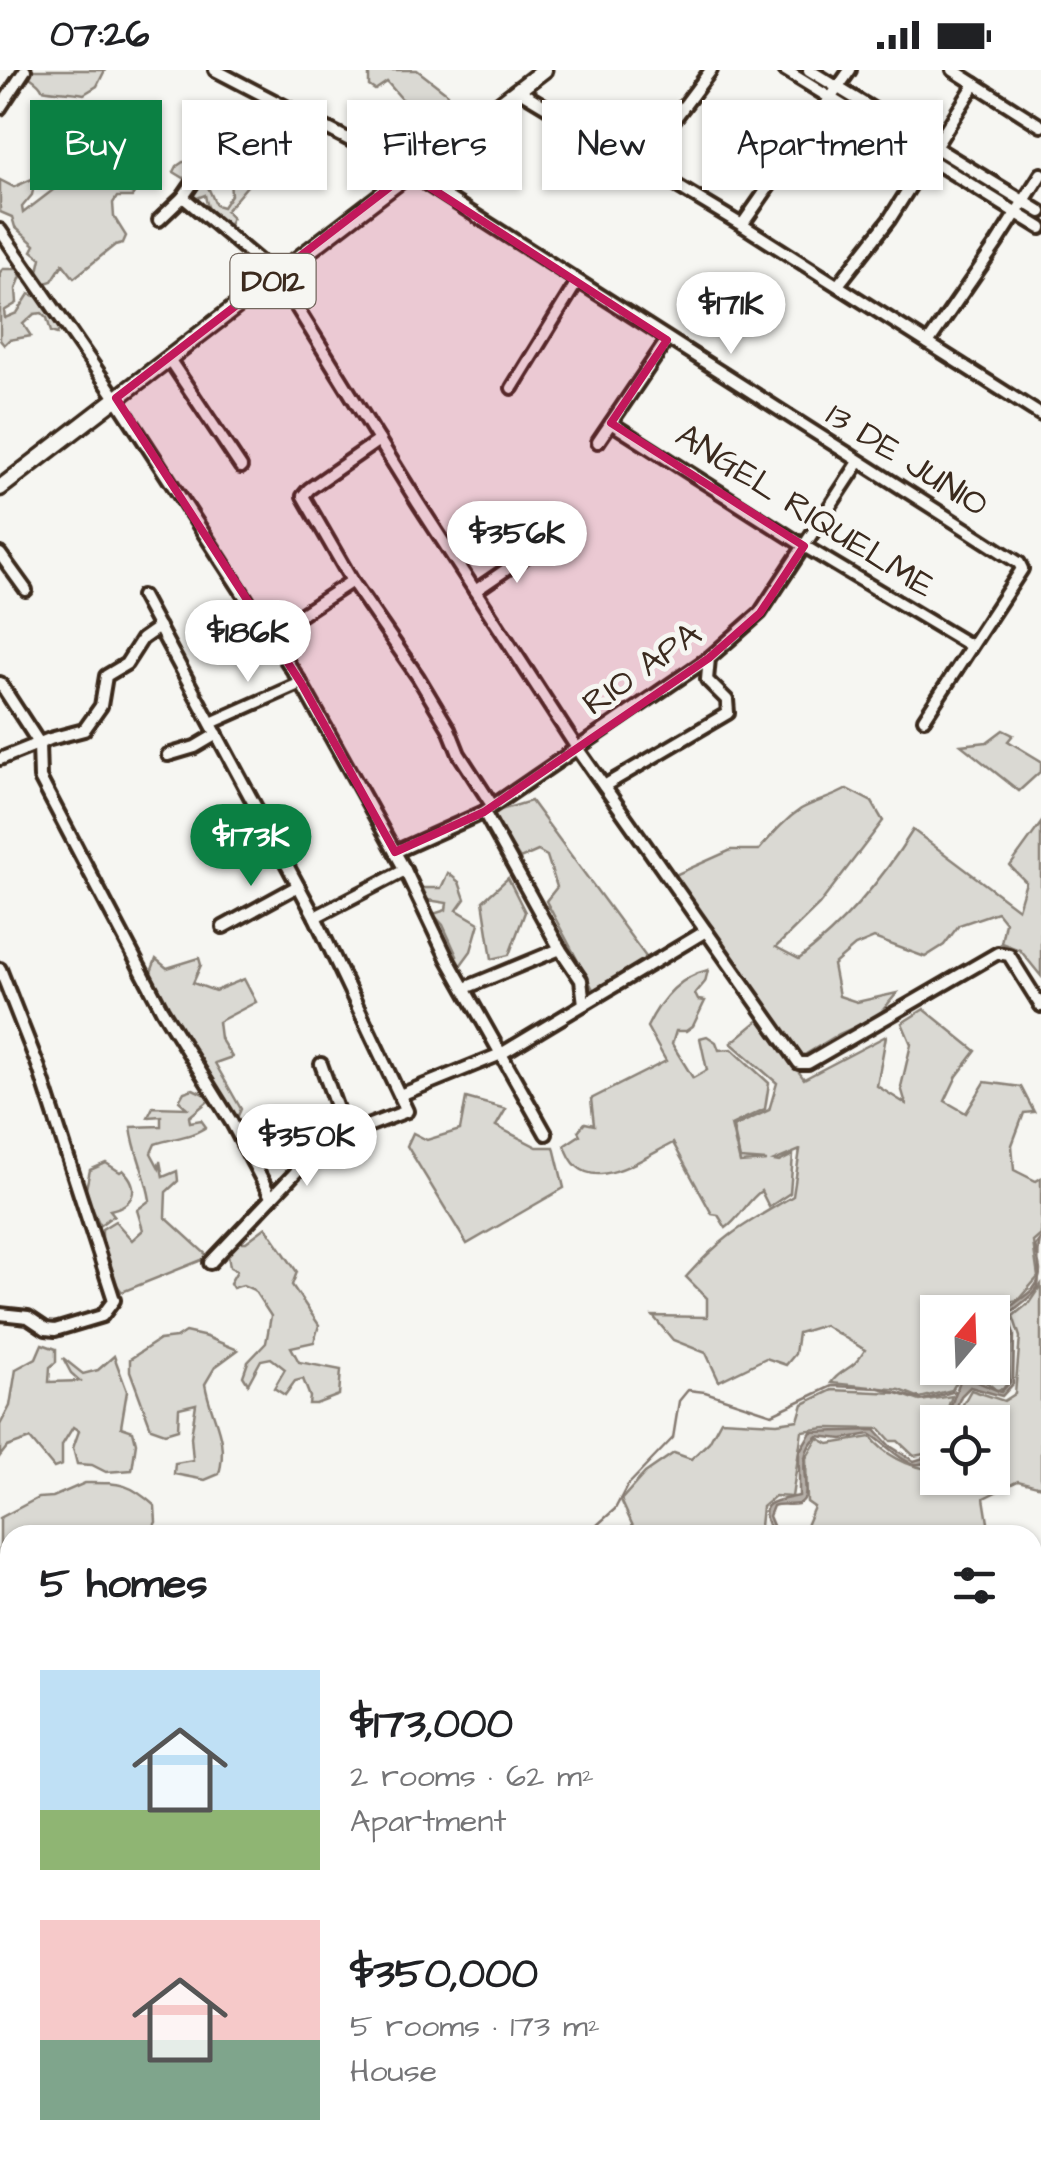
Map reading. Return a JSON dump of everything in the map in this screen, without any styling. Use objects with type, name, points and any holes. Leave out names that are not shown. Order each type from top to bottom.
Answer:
[{"type":"main road","name":"D012","points":[[505,100],[544,70]]},
{"type":"main road","name":"D012","points":[[0,488],[386,190]]},
{"type":"street","points":[[0,108],[26,70]]},
{"type":"street","name":"13 DE JUNIO","points":[[214,70],[347,140]]},
{"type":"street","points":[[682,110],[712,70]]},
{"type":"street","points":[[785,70],[833,100]]},
{"type":"street","points":[[809,70],[858,100]]},
{"type":"street","points":[[742,225],[850,70]]},
{"type":"street","points":[[952,70],[1041,126]]},
{"type":"street","points":[[943,134],[975,84]]},
{"type":"street","points":[[518,90],[542,104]]},
{"type":"street","points":[[943,152],[1041,212]]},
{"type":"street","points":[[943,167],[1041,228]]},
{"type":"street","points":[[928,343],[1041,174]]},
{"type":"street","points":[[682,189],[1041,415]]},
{"type":"street","points":[[159,220],[188,190]]},
{"type":"street","name":"13 DE JUNIO","points":[[436,190],[1014,559],[1022,568],[970,646]]},
{"type":"street","points":[[838,285],[908,190]]},
{"type":"street","points":[[183,197],[278,277],[577,748],[799,1064],[808,1063],[998,953],[1010,955],[1041,1006]]},
{"type":"street","points":[[0,230],[116,398],[301,683],[546,1134]]},
{"type":"street","points":[[512,388],[578,282]]},
{"type":"street","points":[[598,442],[666,340]]},
{"type":"street","points":[[169,358],[241,467]]},
{"type":"street","name":"ANGEL RIQUELME","points":[[611,423],[970,646]]},
{"type":"street","points":[[378,440],[303,496],[352,581],[449,729],[560,949],[581,980],[584,1004]]},
{"type":"street","name":"RIO APA","points":[[395,852],[488,808],[709,658],[760,614],[859,462]]},
{"type":"street","points":[[474,591],[536,548]]},
{"type":"street","points":[[0,554],[26,590]]},
{"type":"street","points":[[270,634],[352,581]]},
{"type":"street","points":[[142,596],[315,917],[407,1111],[346,1134],[312,1156],[210,1263]]},
{"type":"street","points":[[0,759],[84,730],[101,706],[106,676],[126,664],[142,639],[159,627]]},
{"type":"street","points":[[924,719],[970,646]]},
{"type":"street","points":[[604,786],[728,713],[727,700],[707,680],[709,658]]},
{"type":"street","points":[[0,683],[38,744],[40,778],[162,1010],[232,1123],[271,1197]]},
{"type":"street","points":[[168,755],[196,747],[214,728],[301,683]]},
{"type":"street","points":[[315,917],[405,870]]},
{"type":"street","points":[[223,928],[298,886]]},
{"type":"street","points":[[400,1096],[501,1054],[706,931]]},
{"type":"street","points":[[464,988],[560,949]]},
{"type":"street","points":[[0,969],[39,1068],[114,1300],[102,1316],[55,1330],[46,1330],[28,1317],[0,1314]]},
{"type":"street","points":[[321,1064],[346,1134]]},
{"type":"highlighted area","points":[[408,173],[667,340],[611,423],[804,546],[760,613],[709,658],[484,812],[395,852],[301,683],[116,398]]},
{"type":"shaded area","points":[[23,70],[105,70],[97,86],[84,94],[42,89]]},
{"type":"shaded area","points":[[369,70],[417,70],[448,94],[449,100],[403,100],[387,82],[375,90],[369,86]]},
{"type":"shaded area","points":[[182,163],[182,177],[174,172]]},
{"type":"shaded area","points":[[0,180],[14,187],[30,180],[33,190],[22,207],[23,213],[53,190],[135,190],[132,197],[117,197],[113,203],[114,217],[126,236],[123,243],[115,245],[74,278],[63,264],[52,281],[42,284],[37,276],[41,258],[32,251],[35,245],[15,227],[12,217],[0,212]]},
{"type":"shaded area","points":[[190,190],[209,190],[216,205],[223,207],[231,190],[244,190],[226,211],[232,217],[228,228],[212,215],[205,195],[192,200]]},
{"type":"shaded area","points":[[3,269],[17,269],[21,276],[16,289],[17,303],[4,311],[5,318],[17,313],[29,294],[39,297],[61,327],[57,334],[51,332],[42,313],[34,314],[23,324],[31,336],[9,340],[4,345],[0,340]]},
{"type":"shaded area","points":[[1003,730],[1013,735],[1008,741],[1041,761],[1041,771],[1019,791],[961,745],[987,742]]},
{"type":"shaded area","points":[[847,789],[872,802],[883,821],[819,905],[776,947],[799,959],[816,946],[862,900],[913,830],[1018,909],[1026,882],[1010,866],[1041,823],[1041,976],[1020,950],[1001,943],[1005,922],[997,912],[959,925],[944,945],[925,957],[874,938],[855,946],[833,965],[839,996],[857,1002],[897,993],[877,1017],[801,1057],[675,875],[731,850],[759,850],[801,809]]},
{"type":"shaded area","points":[[531,801],[649,961],[594,991],[546,901],[557,887],[547,856],[538,851],[520,859],[490,813]]},
{"type":"shaded area","points":[[448,873],[459,882],[465,899],[457,910],[479,923],[471,951],[457,970],[448,961],[457,956],[443,925],[433,914],[446,910],[447,903],[421,899],[423,888],[441,888]]},
{"type":"shaded area","points":[[508,878],[525,912],[509,955],[492,959],[483,901]]},
{"type":"shaded area","points":[[199,958],[201,965],[193,983],[215,991],[244,979],[256,1002],[218,1022],[220,1038],[232,1057],[215,1063],[241,1109],[237,1118],[148,980],[156,959],[167,968]]},
{"type":"shaded area","points":[[708,970],[705,982],[695,994],[698,1000],[705,1001],[693,1026],[676,1031],[672,1044],[693,1078],[707,1070],[700,1038],[707,1036],[719,1050],[732,1049],[769,1083],[765,1109],[731,1125],[740,1163],[767,1161],[740,1159],[733,1127],[769,1110],[777,1083],[731,1043],[760,1019],[804,1079],[886,1036],[877,1086],[906,1104],[901,1087],[911,1044],[902,1023],[924,1009],[976,1051],[945,1101],[966,1113],[985,1082],[1021,1087],[1034,1112],[1024,1113],[1012,1145],[1014,1170],[1036,1181],[1041,1178],[1041,1235],[1033,1242],[1038,1277],[1018,1300],[1010,1302],[1010,1295],[920,1295],[920,1385],[955,1385],[952,1390],[920,1398],[900,1390],[831,1383],[865,1350],[824,1325],[798,1333],[795,1354],[786,1365],[766,1358],[719,1381],[706,1353],[673,1340],[653,1316],[707,1317],[707,1298],[686,1277],[724,1240],[793,1196],[800,1150],[774,1161],[793,1155],[790,1193],[769,1207],[761,1191],[726,1228],[718,1215],[712,1214],[673,1143],[613,1172],[584,1171],[573,1162],[565,1145],[580,1135],[578,1131],[585,1123],[594,1125],[591,1099],[666,1061],[647,1027],[671,991]]},
{"type":"shaded area","points":[[193,1089],[212,1098],[189,1117],[190,1122],[201,1120],[206,1127],[155,1144],[151,1153],[159,1168],[160,1161],[163,1177],[177,1171],[178,1181],[166,1192],[165,1217],[209,1257],[122,1292],[107,1262],[102,1229],[115,1221],[132,1240],[143,1230],[137,1210],[150,1200],[131,1127],[161,1126],[161,1116],[148,1117],[153,1107],[187,1108],[179,1101],[184,1092]]},
{"type":"shaded area","points":[[466,1098],[506,1109],[496,1126],[537,1147],[554,1147],[564,1188],[467,1244],[407,1146],[413,1133],[427,1140],[460,1130]]},
{"type":"shaded area","points":[[106,1163],[123,1170],[133,1189],[129,1200],[110,1210],[114,1215],[100,1225],[85,1193],[90,1170]]},
{"type":"shaded area","points":[[266,1227],[297,1272],[292,1285],[319,1325],[314,1342],[291,1347],[299,1362],[341,1370],[339,1395],[316,1404],[309,1404],[303,1379],[295,1381],[285,1395],[274,1388],[285,1369],[271,1358],[261,1360],[248,1384],[243,1376],[248,1362],[266,1343],[271,1316],[254,1290],[243,1285],[233,1288],[230,1283],[237,1271],[230,1267],[227,1249],[233,1242],[246,1242]]},
{"type":"shaded area","points":[[1039,1279],[1035,1291],[1010,1314],[1010,1307]]},
{"type":"shaded area","points":[[1041,1285],[1041,1487],[1018,1481],[1010,1485],[1010,1405],[963,1405],[971,1390],[1004,1401],[1015,1394],[1020,1337],[1013,1316],[1029,1303]]},
{"type":"shaded area","points":[[1010,1322],[1014,1334],[1013,1384],[1002,1396],[970,1387],[958,1405],[951,1405],[959,1385],[985,1385],[1001,1392],[1010,1385]]},
{"type":"shaded area","points":[[185,1332],[238,1350],[215,1367],[205,1384],[218,1428],[222,1461],[219,1474],[205,1480],[174,1474],[175,1463],[193,1460],[191,1437],[196,1404],[179,1408],[178,1429],[165,1433],[151,1428],[130,1371],[130,1359],[159,1340],[176,1338]]},
{"type":"shaded area","points":[[42,1344],[56,1349],[49,1382],[80,1381],[63,1358],[83,1374],[98,1370],[114,1356],[127,1391],[121,1427],[133,1431],[136,1443],[132,1470],[106,1472],[92,1465],[77,1464],[73,1448],[79,1431],[73,1427],[62,1445],[62,1465],[54,1468],[30,1439],[7,1447],[0,1456],[0,1425],[10,1406],[16,1369],[36,1358]]},
{"type":"shaded area","points":[[832,1390],[897,1393],[920,1401],[952,1396],[949,1405],[920,1405],[920,1455],[914,1456],[880,1429],[802,1431],[792,1497],[775,1496],[762,1507],[760,1525],[632,1525],[621,1500],[645,1473],[674,1453],[691,1459],[709,1442],[721,1420],[798,1420],[803,1404]]},
{"type":"shaded area","points":[[875,1430],[890,1446],[914,1461],[920,1459],[920,1464],[902,1459],[870,1434],[842,1439],[818,1436],[805,1455],[803,1500],[773,1506],[769,1516],[773,1525],[768,1525],[765,1515],[769,1505],[799,1496],[799,1452],[811,1432]]},
{"type":"shaded area","points":[[871,1437],[905,1462],[920,1467],[920,1495],[990,1495],[984,1498],[988,1525],[806,1525],[814,1507],[807,1502],[806,1458],[818,1438],[829,1444]]},
{"type":"shaded area","points":[[85,1483],[123,1485],[155,1506],[156,1522],[0,1525],[0,1518],[38,1498],[53,1497]]},
{"type":"waterway","points":[[597,1525],[615,1509],[627,1486],[673,1438],[679,1401],[688,1390],[772,1414],[832,1386],[879,1388],[923,1400],[956,1391]]}]
